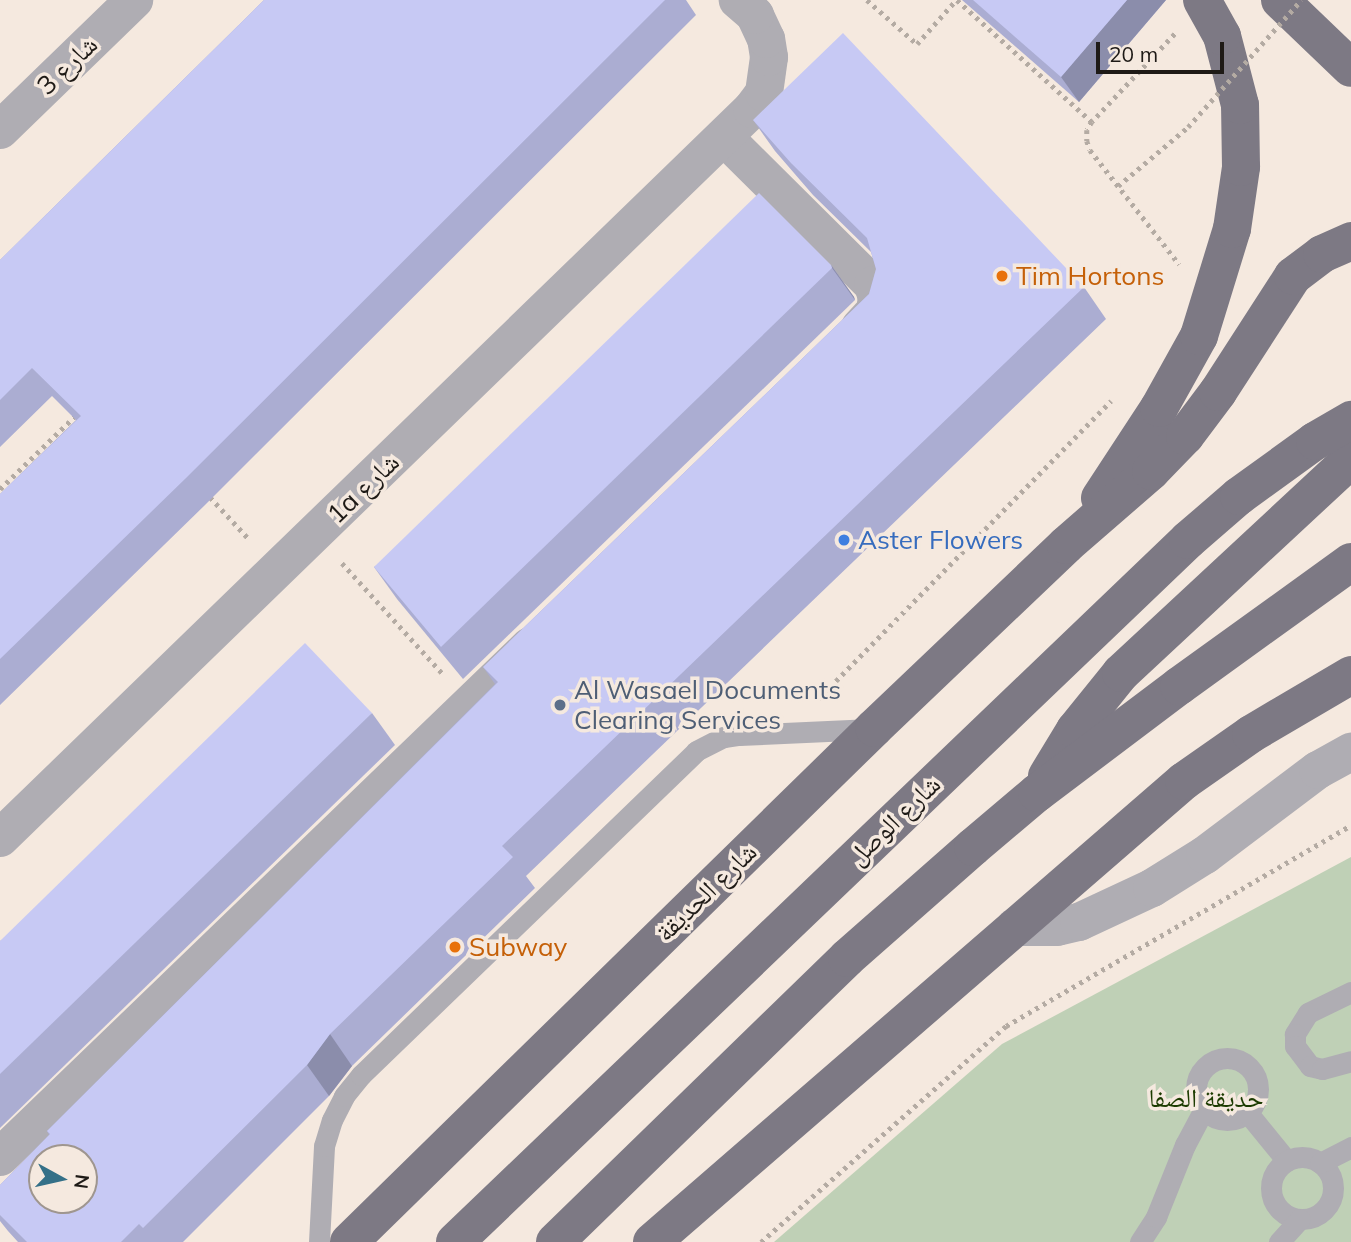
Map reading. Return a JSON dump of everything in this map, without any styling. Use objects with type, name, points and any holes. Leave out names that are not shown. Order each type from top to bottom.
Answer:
[{"type":"main road","points":[[1280,0],[1351,68]]},
{"type":"main road","points":[[1066,545],[1129,455],[1199,336],[1232,229],[1241,167],[1240,105],[1222,36],[1204,1]]},
{"type":"main road","points":[[1066,545],[1151,471],[1185,436],[1219,392],[1293,276],[1322,254],[1351,241]]},
{"type":"main road","name":"شارع الوصل","points":[[455,1242],[756,951],[1198,531],[1239,496],[1315,441],[1351,420]]},
{"type":"main road","points":[[1037,793],[1075,730],[1121,673],[1351,459]]},
{"type":"main road","name":"شارع الحديقة","points":[[349,1242],[1066,545]]},
{"type":"main road","points":[[555,1242],[847,958],[1037,793],[1351,562]]},
{"type":"main road","points":[[652,1242],[1184,781],[1251,734],[1351,675]]},
{"type":"street","name":"شارع 3","points":[[0,130],[134,0]]},
{"type":"street","name":"1a شارع","points":[[0,838],[726,138],[764,93],[768,75],[766,39],[751,5]]},
{"type":"street","points":[[726,138],[873,285],[877,298],[874,311],[837,349]]},
{"type":"street","points":[[0,1157],[559,618]]},
{"type":"street","points":[[1015,927],[1046,928],[1079,922],[1152,888],[1205,855],[1318,770],[1351,752]]},
{"type":"lane","points":[[319,1242],[324,1146],[332,1120],[344,1096],[361,1075],[696,751],[724,737],[874,729]]},
{"type":"lane","points":[[1351,992],[1308,1013],[1294,1034],[1295,1046],[1310,1066],[1322,1069],[1351,1061]]},
{"type":"lane","points":[[1229,1058],[1250,1068],[1256,1078],[1257,1091],[1247,1112],[1237,1118],[1225,1120],[1204,1110],[1196,1087],[1199,1075],[1206,1065],[1229,1058]]},
{"type":"lane","points":[[1140,1242],[1156,1217],[1185,1145],[1204,1110]]},
{"type":"lane","points":[[1247,1112],[1287,1161]]},
{"type":"lane","points":[[1320,1163],[1351,1147]]},
{"type":"lane","points":[[1279,1242],[1300,1219],[1320,1213],[1342,1184],[1320,1163],[1309,1157],[1287,1161],[1278,1169],[1271,1190],[1280,1210],[1300,1219]]},
{"type":"path","points":[[867,0],[917,44],[957,0],[1091,122]]},
{"type":"path","points":[[1118,186],[1188,127],[1301,0]]},
{"type":"path","points":[[1180,268],[1170,249],[1090,150],[1087,131],[1091,122],[1204,1]]},
{"type":"path","points":[[786,732],[1115,398]]},
{"type":"path","points":[[0,489],[86,405]]},
{"type":"path","points":[[205,492],[278,570]]},
{"type":"path","points":[[315,534],[470,704]]},
{"type":"path","points":[[761,1242],[1006,1026],[1351,825]]},
{"type":"green space","name":"حديقة الصفا","points":[[1351,857],[1351,1242],[774,1242],[1002,1044]]},
{"type":"building","points":[[264,0],[665,0],[186,478],[0,659],[0,494],[81,416],[32,368],[0,400],[0,260]]},
{"type":"building","points":[[973,0],[1127,0],[1061,77]]},
{"type":"building","points":[[843,33],[1084,287],[502,846],[513,857],[330,1034],[307,1065],[143,1228],[139,1224],[121,1242],[27,1242],[0,1215],[0,1185],[28,1156],[28,1214],[98,1214],[98,1144],[40,1144],[50,1134],[47,1131],[498,682],[483,667],[869,294],[876,269],[867,238],[791,163],[753,120]]},
{"type":"building","points":[[759,193],[832,268],[441,647],[374,567]]},
{"type":"building","points":[[305,643],[372,713],[0,1074],[0,941]]},
{"type":"place","name":"Tim Hortons","points":[[1002,276]]},
{"type":"place","name":"Aster Flowers","points":[[844,540]]},
{"type":"place","name":"Al Wasael Documents Clearing Services","points":[[560,705]]},
{"type":"place","name":"Subway","points":[[455,947]]}]
